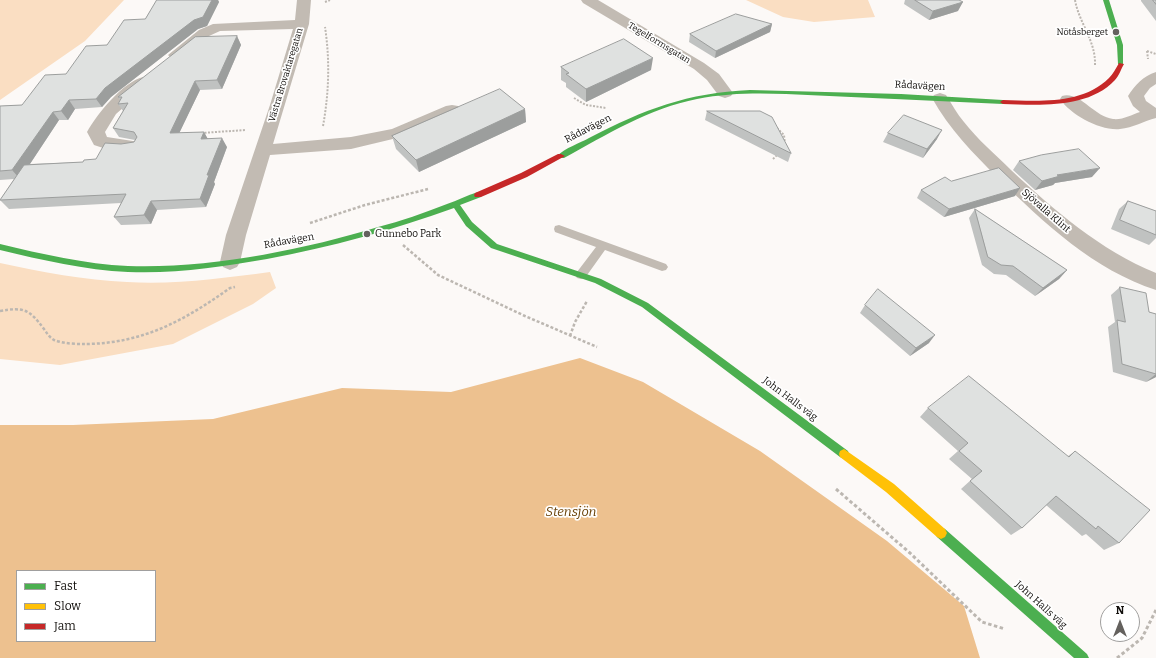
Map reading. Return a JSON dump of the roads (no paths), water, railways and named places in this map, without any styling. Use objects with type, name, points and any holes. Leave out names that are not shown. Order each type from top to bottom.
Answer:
[{"type":"street","name":"Västra Brovaktaregatan","points":[[230,262],[236,235],[264,150],[269,129],[302,24],[304,0]]},
{"type":"street","name":"Tegelformsgatan","points":[[588,0],[699,66],[713,77],[725,93]]},
{"type":"street","name":"Rådavägen","points":[[0,248],[62,262],[125,269],[185,268],[317,247],[392,228],[456,205],[525,174],[580,144],[638,116],[671,103],[696,97],[725,93],[784,92],[1008,102],[1047,102],[1068,100],[1102,88],[1111,82],[1118,73],[1121,52],[1106,0]]},
{"type":"street","points":[[167,62],[204,33],[218,27],[302,24]]},
{"type":"street","points":[[133,146],[112,146],[100,141],[96,132],[108,111],[118,101],[155,72]]},
{"type":"street","points":[[1154,113],[1139,103],[1136,96],[1144,85],[1156,77]]},
{"type":"street","name":"Sjövalla Klint","points":[[940,98],[954,121],[969,140],[1036,204],[1080,240],[1107,258],[1142,277],[1156,282]]},
{"type":"street","points":[[1068,100],[1086,113],[1105,123],[1128,123],[1154,113]]},
{"type":"street","points":[[264,150],[351,143],[397,133],[452,110]]},
{"type":"street","name":"John Halls väg","points":[[456,205],[470,224],[494,246],[598,281],[645,305],[890,488],[1044,622],[1083,658]]},
{"type":"lane","points":[[559,229],[662,266]]},
{"type":"lane","points":[[582,275],[603,245]]},
{"type":"water","name":"Stensjön","points":[[580,358],[643,382],[760,451],[887,541],[964,606],[980,658],[0,658],[0,425],[73,425],[213,419],[342,388],[451,392]]},
{"type":"place","name":"Nötåsberget","points":[[1116,32]]},
{"type":"place","name":"Gunnebo Park","points":[[367,234]]}]
